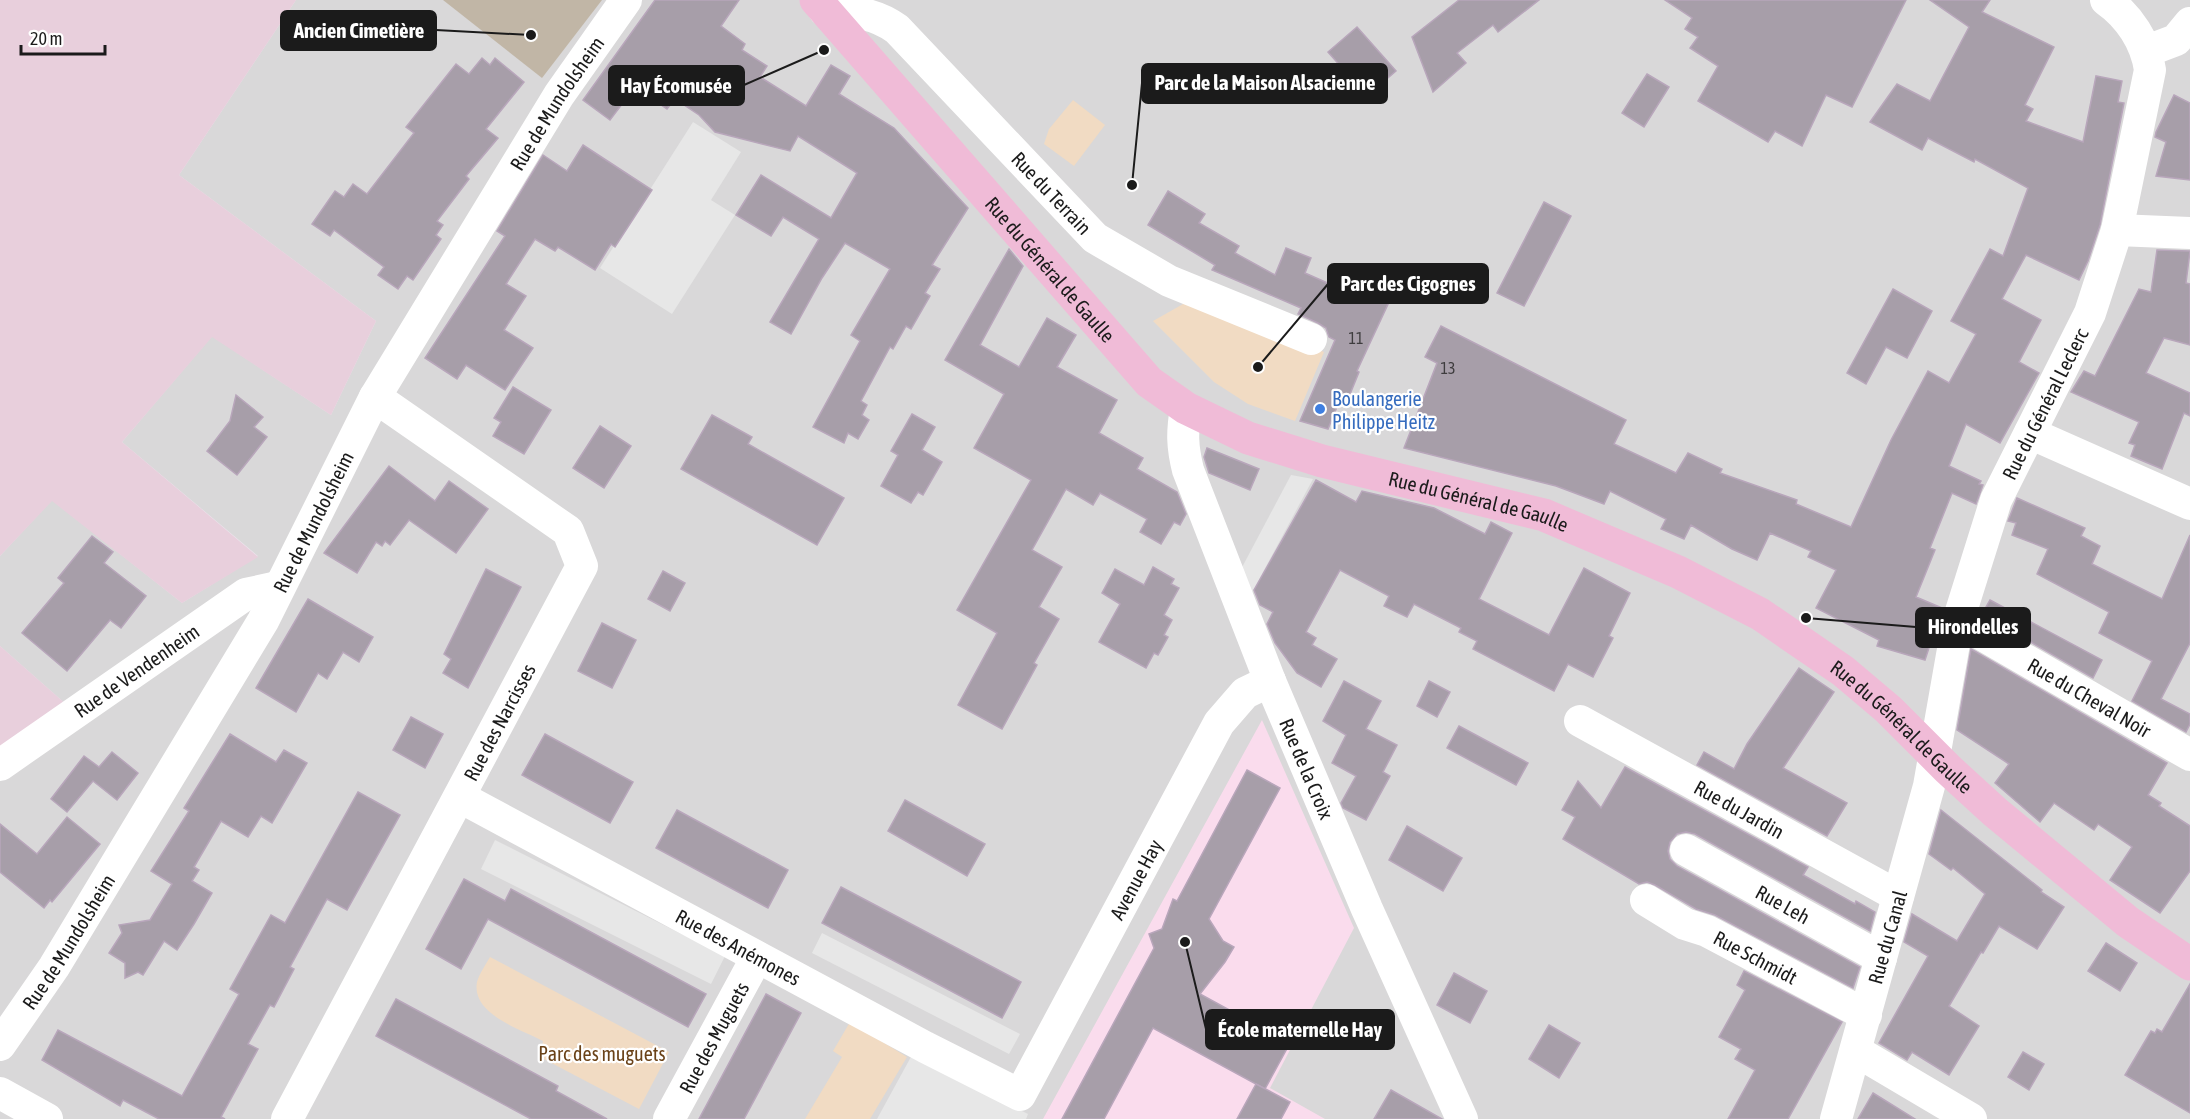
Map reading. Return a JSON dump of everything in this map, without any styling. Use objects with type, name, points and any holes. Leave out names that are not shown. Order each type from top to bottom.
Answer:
[{"type":"main road","name":"Rue du Général de Gaulle","points":[[820,5],[1184,420],[1228,430],[1284,451],[1544,515],[1678,572],[1760,614],[1822,655],[1888,709],[1973,793],[2095,896],[2149,937],[2190,964]]},
{"type":"street","name":"Rue de Mundolsheim","points":[[0,1045],[54,967],[263,621],[375,397],[559,95],[626,0]]},
{"type":"street","name":"Rue du Général Leclerc","points":[[1934,756],[1958,621],[1996,500],[2090,313],[2118,230],[2150,70],[2147,51],[2134,28],[2106,0]]},
{"type":"street","name":"Rue du Terrain","points":[[820,5],[872,15],[897,29],[1095,238],[1169,281],[1311,339]]},
{"type":"street","points":[[2147,51],[2176,40],[2190,23]]},
{"type":"street","points":[[2118,230],[2190,233]]},
{"type":"street","name":"Rue des Narcisses","points":[[287,1119],[582,566],[568,531],[375,397]]},
{"type":"street","name":"Rue de la Croix","points":[[1184,420],[1188,470],[1270,681],[1367,909],[1462,1119]]},
{"type":"street","points":[[2030,433],[2190,504]]},
{"type":"street","name":"Rue de Vendenheim","points":[[0,765],[246,594],[279,587]]},
{"type":"street","name":"Rue du Cheval Noir","points":[[1958,621],[2190,755]]},
{"type":"street","name":"Avenue Hay","points":[[1020,1095],[1219,723],[1245,693],[1270,681]]},
{"type":"street","name":"Rue du Jardin","points":[[1580,721],[1898,896]]},
{"type":"street","name":"Rue du Canal","points":[[1836,1119],[1929,786],[1934,756]]},
{"type":"street","name":"Rue des Anémones","points":[[460,797],[1020,1095]]},
{"type":"street","name":"Rue Leh","points":[[1686,850],[1881,958]]},
{"type":"street","name":"Rue Schmidt","points":[[1646,900],[1685,924],[1707,931],[1866,1015]]},
{"type":"street","name":"Rue des Muguets","points":[[669,1119],[757,957]]},
{"type":"street","points":[[1856,1051],[1971,1119]]},
{"type":"street","points":[[0,1093],[47,1119]]},
{"type":"shaded area","points":[[0,0],[296,0],[179,175],[376,321],[331,415],[212,337],[122,442],[258,557],[182,603],[52,501],[0,556]]},
{"type":"shaded area","points":[[296,0],[2190,0],[2190,1119],[0,1119],[0,751],[68,706],[0,646],[0,556],[52,500],[182,603],[258,556],[122,442],[212,336],[331,415],[376,321],[179,175]]},
{"type":"shaded area","points":[[443,0],[602,0],[542,78]]},
{"type":"shaded area","points":[[693,122],[741,152],[711,200],[735,215],[672,314],[600,268]]},
{"type":"shaded area","points":[[1291,475],[1313,479],[1249,598],[1239,573]]},
{"type":"shaded area","points":[[0,646],[68,706],[0,751]]},
{"type":"shaded area","points":[[1262,720],[1354,928],[1270,1088],[1325,1119],[1043,1119]]},
{"type":"shaded area","points":[[495,840],[725,956],[711,984],[481,869]]},
{"type":"shaded area","points":[[822,933],[1020,1034],[1009,1054],[812,953]]},
{"type":"shaded area","points":[[912,1055],[1028,1114],[1026,1119],[877,1119]]},
{"type":"green space","points":[[1073,100],[1105,125],[1074,166],[1044,144],[1049,129]]},
{"type":"green space","points":[[1192,299],[1324,352],[1295,421],[1248,404],[1214,382],[1153,321]]},
{"type":"green space","name":"Parc des muguets","points":[[490,957],[669,1052],[639,1109],[540,1057],[543,1041],[489,1012],[477,993],[477,982]]},
{"type":"green space","points":[[850,1022],[907,1057],[870,1119],[805,1119],[842,1057],[833,1051]]},
{"type":"building","points":[[655,0],[739,0],[721,26],[745,44],[742,50],[767,66],[760,77],[806,106],[831,65],[850,76],[839,94],[894,128],[968,208],[932,265],[940,269],[925,293],[930,296],[911,329],[906,326],[893,349],[890,347],[861,401],[867,405],[862,415],[869,420],[858,439],[848,433],[844,443],[813,427],[860,341],[851,335],[890,269],[845,243],[822,278],[791,334],[770,322],[819,239],[783,217],[771,236],[736,215],[761,175],[831,218],[857,173],[798,136],[790,151],[715,132],[699,115],[675,99],[667,109],[635,87],[610,120],[583,100]]},
{"type":"building","points":[[1459,0],[1539,0],[1498,32],[1493,25],[1457,53],[1466,63],[1433,92],[1412,37]]},
{"type":"building","points":[[1665,0],[1906,0],[1852,107],[1826,95],[1802,146],[1775,131],[1768,142],[1698,101],[1718,66],[1690,48],[1698,37],[1685,29],[1692,18]]},
{"type":"building","points":[[1930,0],[1990,0],[1982,12],[2054,47],[2025,105],[2033,109],[2026,121],[2083,142],[2096,76],[2122,81],[2118,102],[2124,103],[2100,225],[2079,280],[2026,255],[2002,299],[2041,320],[2019,362],[2039,373],[2000,443],[1966,424],[1949,466],[1981,481],[1979,484],[1983,485],[1976,504],[1952,493],[1930,548],[1935,550],[1916,597],[1942,608],[1925,660],[1877,646],[1879,640],[1816,608],[1836,570],[1808,557],[1811,551],[1770,533],[1757,560],[1732,549],[1691,525],[1684,539],[1661,529],[1666,519],[1610,491],[1604,504],[1556,486],[1404,448],[1437,363],[1425,357],[1441,326],[1626,420],[1614,444],[1676,473],[1688,453],[1722,469],[1720,473],[1797,500],[1796,504],[1851,527],[1891,440],[1928,371],[1949,383],[1976,334],[1951,321],[1990,249],[2003,256],[2028,188],[1975,159],[1974,162],[1928,138],[1922,150],[1870,122],[1897,84],[1930,101],[1969,27]]},
{"type":"building","points":[[1357,27],[1396,71],[1367,96],[1328,52]]},
{"type":"building","points":[[482,58],[490,65],[495,58],[524,82],[486,129],[498,138],[466,176],[469,179],[437,221],[443,225],[436,235],[441,239],[413,280],[407,276],[398,289],[378,275],[384,267],[334,230],[330,236],[312,224],[335,191],[344,197],[353,184],[367,194],[414,133],[406,127],[456,64],[469,74]]},
{"type":"building","points":[[1647,74],[1669,87],[1644,127],[1622,113]]},
{"type":"building","points":[[2174,95],[2190,103],[2190,180],[2156,176],[2166,142],[2155,137],[2156,132]]},
{"type":"building","points":[[583,145],[652,190],[615,247],[611,244],[595,270],[558,247],[555,251],[535,239],[506,284],[526,296],[504,330],[533,348],[505,390],[466,365],[457,379],[425,358],[505,236],[497,231],[543,155],[567,171]]},
{"type":"building","points":[[1168,191],[1205,214],[1199,223],[1239,246],[1235,253],[1275,275],[1286,248],[1311,258],[1305,273],[1359,297],[1363,290],[1389,302],[1357,371],[1359,372],[1346,404],[1339,402],[1328,429],[1300,421],[1335,340],[1329,337],[1326,328],[1298,314],[1301,308],[1212,270],[1215,265],[1148,225]]},
{"type":"building","points":[[1544,202],[1571,216],[1524,306],[1497,293]]},
{"type":"building","points":[[1009,249],[1023,266],[980,345],[1019,367],[1047,318],[1076,335],[1057,367],[1117,400],[1099,433],[1143,458],[1137,469],[1177,492],[1186,514],[1180,525],[1174,522],[1161,544],[1140,532],[1147,519],[1100,493],[1093,505],[1066,489],[1032,550],[1062,567],[1039,607],[1059,619],[1034,663],[1037,665],[1002,729],[958,705],[997,633],[957,610],[1031,480],[974,448],[1004,394],[945,360]]},
{"type":"building","points":[[2157,250],[2190,251],[2186,283],[2190,284],[2190,345],[2164,338],[2146,373],[2190,393],[2190,416],[2184,413],[2162,469],[2131,456],[2135,445],[2129,443],[2139,422],[2071,392],[2084,371],[2095,376],[2139,289],[2151,292]]},
{"type":"building","points":[[1893,289],[1932,311],[1907,358],[1886,347],[1866,384],[1847,373]]},
{"type":"building","points":[[513,387],[551,410],[524,454],[493,436],[501,422],[494,418]]},
{"type":"building","points":[[236,395],[263,417],[254,427],[267,437],[237,475],[207,451],[230,421]]},
{"type":"building","points":[[912,414],[935,427],[922,450],[942,462],[923,495],[918,492],[911,503],[881,486],[898,455],[891,451]]},
{"type":"building","points":[[712,415],[752,437],[748,444],[844,498],[817,545],[681,469]]},
{"type":"building","points":[[600,426],[631,446],[604,488],[573,468]]},
{"type":"building","points":[[1207,448],[1259,469],[1250,490],[1209,473],[1204,457]]},
{"type":"building","points":[[389,466],[435,501],[449,481],[488,509],[456,553],[409,520],[390,545],[385,541],[382,546],[376,542],[357,573],[324,553]]},
{"type":"building","points":[[1316,480],[1356,502],[1362,491],[1434,508],[1485,534],[1491,522],[1512,533],[1479,599],[1549,635],[1584,568],[1630,593],[1609,636],[1613,638],[1593,677],[1568,664],[1554,691],[1473,649],[1477,641],[1459,632],[1461,628],[1414,604],[1407,617],[1384,606],[1389,596],[1340,570],[1306,632],[1316,638],[1312,645],[1337,659],[1321,687],[1297,673],[1275,643],[1267,624],[1273,612],[1260,605],[1254,590]]},
{"type":"building","points":[[2017,498],[2085,528],[2081,536],[2100,546],[2092,564],[2162,599],[2190,535],[2190,643],[2161,699],[2190,714],[2190,724],[2186,732],[2132,701],[2152,661],[2099,633],[2109,612],[2037,574],[2048,549],[2012,535],[2016,523],[2008,521]]},
{"type":"building","points":[[92,536],[113,552],[104,563],[146,596],[121,628],[110,620],[67,671],[22,633],[64,583],[58,578]]},
{"type":"building","points":[[1153,567],[1174,579],[1171,584],[1179,588],[1164,615],[1172,620],[1164,635],[1168,637],[1158,655],[1154,653],[1146,668],[1099,642],[1120,604],[1102,593],[1115,569],[1144,585]]},
{"type":"building","points":[[486,569],[521,587],[468,688],[443,673],[451,659],[444,654]]},
{"type":"building","points":[[663,571],[685,583],[670,611],[648,599]]},
{"type":"building","points":[[308,599],[373,637],[359,662],[343,652],[327,679],[318,673],[296,712],[256,688]]},
{"type":"building","points":[[1990,600],[2102,660],[2093,678],[1982,614]]},
{"type":"building","points":[[602,623],[636,640],[612,688],[578,671]]},
{"type":"building","points":[[1971,649],[2167,763],[2148,795],[2161,803],[2159,806],[2190,826],[2190,871],[2160,913],[2110,880],[2132,847],[2098,824],[2094,830],[2054,803],[2040,822],[1995,783],[2009,764],[1957,730]]},
{"type":"building","points":[[1799,668],[1834,692],[1783,768],[1847,803],[1827,836],[1697,765],[1704,752],[1734,769],[1747,744]]},
{"type":"building","points":[[1344,681],[1381,701],[1366,729],[1397,745],[1383,772],[1390,776],[1366,820],[1343,808],[1341,803],[1356,776],[1332,763],[1346,735],[1323,721]]},
{"type":"building","points":[[1429,681],[1450,692],[1437,717],[1417,706]]},
{"type":"building","points":[[411,717],[443,734],[425,768],[393,750]]},
{"type":"building","points":[[1459,726],[1528,763],[1516,785],[1447,748]]},
{"type":"building","points":[[230,734],[276,762],[284,750],[307,763],[272,823],[261,816],[248,837],[221,821],[194,867],[199,870],[192,881],[212,893],[194,924],[177,950],[164,941],[143,975],[138,972],[125,978],[125,963],[109,953],[122,933],[119,925],[150,920],[172,884],[151,871],[189,811],[184,808]]},
{"type":"building","points":[[545,734],[633,782],[610,823],[522,775]]},
{"type":"building","points":[[112,752],[138,773],[117,800],[93,781],[67,812],[51,799],[84,756],[99,767]]},
{"type":"building","points":[[1625,767],[1808,867],[1803,875],[1855,904],[1856,901],[1875,912],[1870,931],[1695,834],[1686,832],[1677,834],[1670,842],[1668,851],[1670,859],[1677,866],[1860,967],[1853,988],[1715,915],[1696,909],[1655,885],[1647,882],[1639,884],[1563,839],[1575,817],[1562,810],[1578,781],[1601,808]]},
{"type":"building","points":[[1247,770],[1280,788],[1209,919],[1223,941],[1234,947],[1200,994],[1290,1043],[1265,1089],[1153,1028],[1104,1119],[1062,1119],[1154,948],[1149,934],[1162,929],[1173,899],[1177,901]]},
{"type":"building","points":[[358,792],[400,815],[347,910],[327,899],[290,967],[294,969],[274,1007],[270,1005],[248,1044],[258,1049],[221,1117],[225,1119],[159,1119],[123,1100],[120,1106],[42,1060],[58,1030],[182,1096],[239,994],[230,989],[271,915],[285,923]]},
{"type":"building","points":[[905,800],[985,844],[967,876],[888,831]]},
{"type":"building","points":[[677,810],[788,870],[768,908],[656,848]]},
{"type":"building","points":[[1941,810],[2042,890],[2041,892],[2064,907],[2037,949],[1999,926],[1983,953],[1981,952],[1949,1006],[1979,1026],[1949,1075],[1912,1052],[1907,1060],[1879,1043],[1928,956],[1904,942],[1912,914],[1957,941],[1985,894],[1953,868],[1951,870],[1929,854]]},
{"type":"building","points":[[67,817],[100,844],[52,902],[50,900],[44,908],[0,872],[0,824],[37,854]]},
{"type":"building","points":[[1407,826],[1462,858],[1443,891],[1389,860]]},
{"type":"building","points":[[464,879],[505,901],[511,889],[706,994],[688,1027],[488,919],[461,969],[426,949]]},
{"type":"building","points":[[841,887],[1021,982],[1002,1018],[822,923]]},
{"type":"building","points":[[2106,943],[2137,963],[2120,991],[2088,971]]},
{"type":"building","points":[[1744,971],[1842,1022],[1788,1119],[1728,1119],[1755,1070],[1735,1059],[1741,1049],[1719,1037],[1745,990],[1737,985]]},
{"type":"building","points":[[1454,973],[1487,991],[1470,1023],[1437,1005]]},
{"type":"building","points":[[2190,984],[2190,1113],[2125,1075],[2151,1031],[2155,1033],[2157,1029],[2162,1032]]},
{"type":"building","points":[[766,994],[801,1013],[744,1119],[699,1119]]},
{"type":"building","points":[[396,999],[558,1086],[556,1091],[607,1119],[531,1119],[376,1036]]},
{"type":"building","points":[[1549,1025],[1580,1043],[1559,1078],[1529,1059]]},
{"type":"building","points":[[2023,1052],[2044,1064],[2029,1090],[2008,1077]]},
{"type":"building","points":[[1256,1084],[1290,1102],[1281,1119],[1237,1119]]},
{"type":"building","points":[[1391,1090],[1442,1119],[1374,1119]]},
{"type":"building","points":[[1873,1093],[1915,1119],[1858,1119]]},
{"type":"place","name":"Ancien Cimetière","points":[[531,35]]},
{"type":"place","name":"Hay Écomusée","points":[[824,50]]},
{"type":"place","name":"Parc de la Maison Alsacienne","points":[[1132,185]]},
{"type":"place","name":"Parc des Cigognes","points":[[1258,367]]},
{"type":"place","name":"Boulangerie Philippe Heitz","points":[[1320,409]]},
{"type":"place","name":"Hirondelles","points":[[1806,618]]},
{"type":"place","name":"École maternelle Hay","points":[[1185,942]]}]
